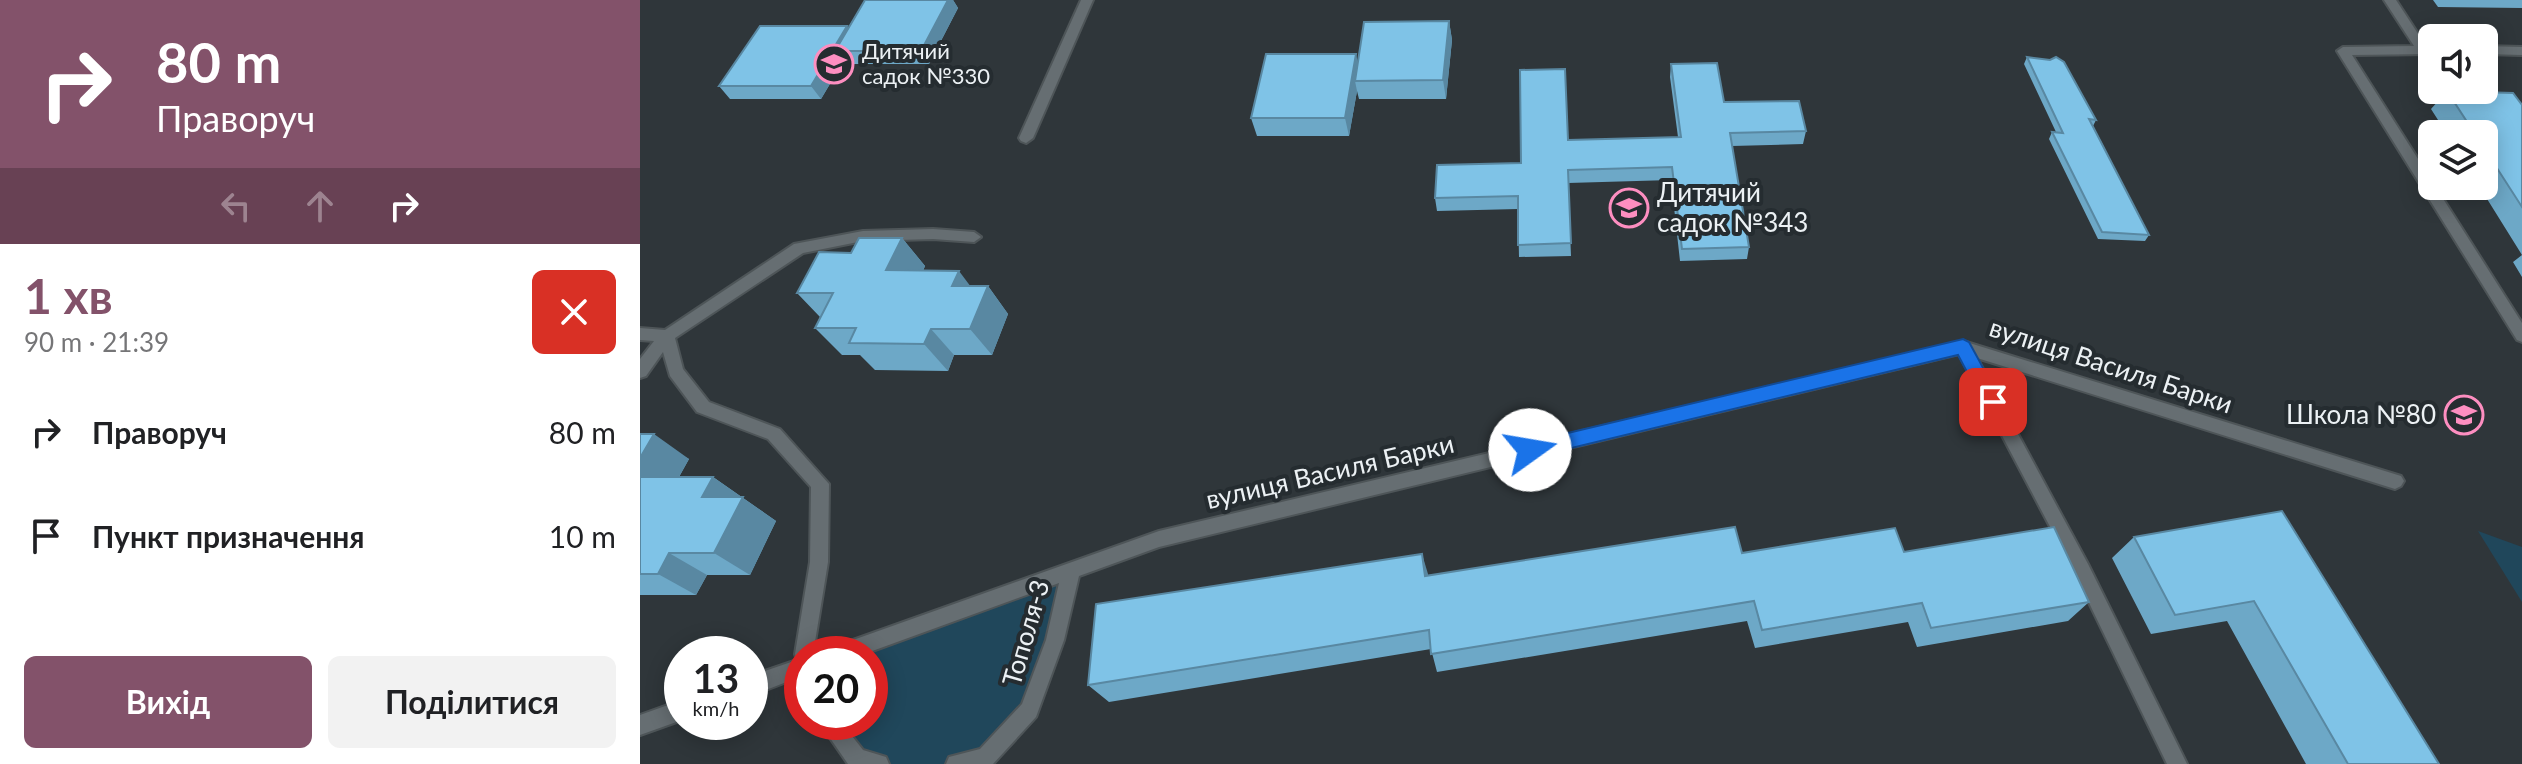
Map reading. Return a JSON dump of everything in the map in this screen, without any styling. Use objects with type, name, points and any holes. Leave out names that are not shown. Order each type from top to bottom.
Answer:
[{"type":"lane","points":[[1026,138],[1087,0]]},
{"type":"lane","points":[[2390,0],[2418,38]]},
{"type":"lane","points":[[2418,50],[2343,51],[2522,336]]},
{"type":"lane","points":[[2498,50],[2522,51]]},
{"type":"lane","points":[[640,371],[667,336],[799,248],[863,236],[933,234],[974,237]]},
{"type":"lane","points":[[640,334],[667,336]]},
{"type":"lane","points":[[667,336],[676,371],[703,407],[774,434],[820,484],[819,562],[807,636]]},
{"type":"lane","points":[[1963,347],[2082,570],[2177,764]]},
{"type":"lane","name":"вулиця Василя Барки","points":[[888,636],[1159,539],[1963,347],[2395,481]]},
{"type":"lane","name":"Тополя-3","points":[[956,764],[985,758],[1029,710],[1055,640],[1071,571]]},
{"type":"lane","points":[[640,725],[664,716]]},
{"type":"lane","points":[[843,740],[857,759],[879,764]]},
{"type":"shaded area","points":[[2478,531],[2522,547],[2522,602]]},
{"type":"shaded area","points":[[1071,571],[1029,710],[985,758],[956,764],[879,764],[850,740],[888,740],[888,636]]},
{"type":"building","points":[[865,0],[948,0],[921,51],[835,51]]},
{"type":"building","points":[[1449,21],[1443,80],[1355,81],[1364,22]]},
{"type":"building","points":[[760,26],[847,26],[811,86],[719,86]]},
{"type":"building","points":[[1266,54],[1356,54],[1345,118],[1251,118]]},
{"type":"building","points":[[2027,57],[2050,60],[2056,57],[2064,62],[2096,120],[2089,119],[2149,235],[2102,232],[2052,132],[2063,133]]},
{"type":"building","points":[[1717,63],[1724,102],[1799,101],[1806,131],[1730,133],[1749,247],[1682,249],[1672,167],[1568,170],[1571,243],[1518,245],[1518,196],[1435,198],[1437,165],[1521,163],[1520,70],[1565,69],[1568,140],[1681,137],[1671,64]]},
{"type":"building","points":[[2498,93],[2513,93],[2522,105],[2522,207],[2498,170],[2498,120],[2466,120],[2455,104],[2498,104]]},
{"type":"building","points":[[859,238],[902,238],[886,270],[959,271],[952,286],[988,286],[970,329],[931,329],[924,344],[849,343],[856,328],[815,328],[833,293],[797,293],[819,252],[851,253]]},
{"type":"building","points":[[640,434],[654,434],[640,458]]},
{"type":"building","points":[[640,477],[713,477],[702,497],[743,497],[714,553],[669,553],[658,574],[640,574]]},
{"type":"building","points":[[2282,511],[2439,764],[2348,764],[2254,601],[2175,615],[2134,537]]},
{"type":"building","points":[[1735,527],[1742,553],[1895,528],[1904,552],[2054,527],[2089,602],[1931,628],[1922,603],[1762,630],[1754,601],[1431,654],[1429,630],[1088,685],[1096,604],[1422,554],[1425,576]]},
{"type":"place","name":"Дитячий садок №330","points":[[834,64]]},
{"type":"place","name":"Дитячий садок №343","points":[[1629,208]]},
{"type":"place","name":"Школа №80","points":[[2464,415]]},
{"type":"route","points":[[1530,450],[1963,347],[1993,402]]}]
